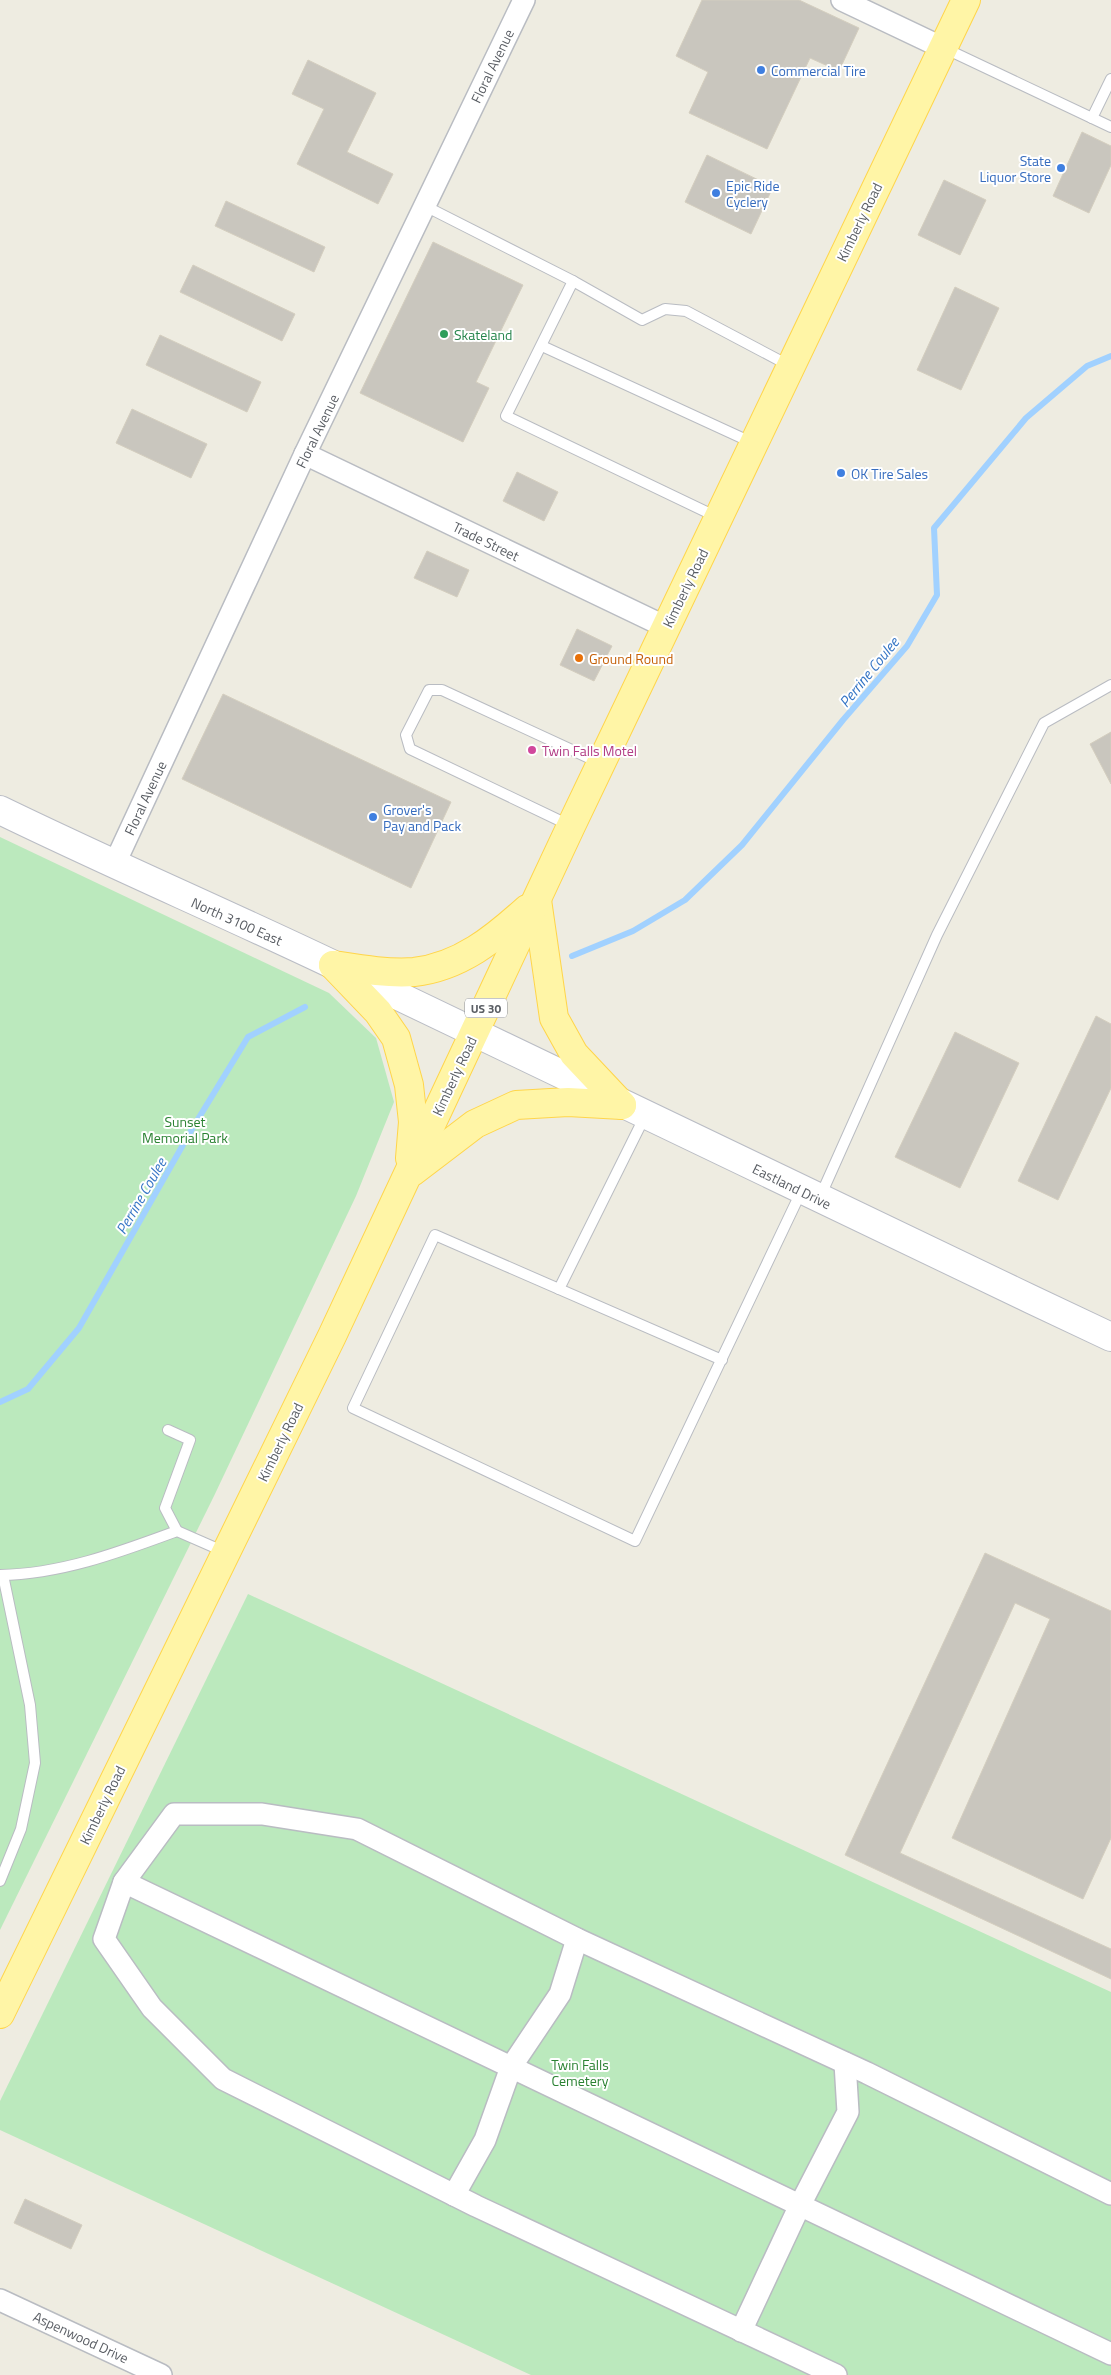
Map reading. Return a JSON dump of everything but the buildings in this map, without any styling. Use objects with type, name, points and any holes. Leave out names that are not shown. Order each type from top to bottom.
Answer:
[{"type":"main road","name":"Kimberly Road","points":[[0,2014],[409,1175],[571,826],[966,0]]},
{"type":"main road","name":"North 3100 East","points":[[0,810],[114,865],[333,965],[474,1034]]},
{"type":"main road","points":[[333,965],[364,970],[414,972],[444,965],[471,953],[498,935],[537,900]]},
{"type":"main road","points":[[537,900],[554,1018],[574,1054],[634,1110]]},
{"type":"main road","points":[[333,965],[378,1012],[396,1038],[409,1085],[413,1122],[409,1175]]},
{"type":"main road","name":"Eastland Drive","points":[[474,1034],[1111,1337]]},
{"type":"main road","points":[[409,1175],[475,1124],[516,1105],[568,1102],[634,1110]]},
{"type":"street","name":"Floral Avenue","points":[[114,865],[306,454],[524,0]]},
{"type":"street","points":[[842,0],[943,48]]},
{"type":"street","name":"Trade Street","points":[[306,454],[666,627]]},
{"type":"street","points":[[836,2375],[454,2195],[223,2080],[152,2008],[104,1939],[124,1882],[174,1814],[262,1814],[357,1829],[577,1939],[846,2063],[1111,2194]]},
{"type":"street","points":[[124,1882],[1111,2354]]},
{"type":"street","points":[[454,2195],[485,2140],[511,2067],[560,1994],[577,1939]]},
{"type":"street","points":[[741,2331],[800,2205],[848,2112],[846,2063]]},
{"type":"street","name":"Aspenwood Drive","points":[[0,2300],[161,2375]]},
{"type":"lane","points":[[943,48],[1111,126]]},
{"type":"lane","points":[[1092,118],[1111,79]]},
{"type":"lane","points":[[425,206],[573,281],[642,320],[664,309],[686,311],[790,366]]},
{"type":"lane","points":[[573,281],[506,416],[718,518]]},
{"type":"lane","points":[[542,346],[754,444]]},
{"type":"lane","points":[[722,1360],[435,1235],[354,1408],[635,1541],[722,1360],[810,1195],[937,935],[1044,723],[1111,685]]},
{"type":"lane","points":[[571,826],[410,749],[406,735],[429,690],[442,690],[601,764]]},
{"type":"lane","points":[[559,1289],[634,1110]]},
{"type":"lane","points":[[168,1430],[190,1440],[165,1508],[177,1532],[226,1553]]},
{"type":"lane","points":[[0,1880],[21,1829],[35,1763],[30,1705],[2,1575],[50,1570],[99,1559],[177,1532]]},
{"type":"green space","name":"Sunset Memorial Park","points":[[0,837],[329,993],[376,1038],[394,1102],[356,1196],[214,1496],[0,1930]]},
{"type":"green space","name":"Twin Falls Cemetery","points":[[248,1594],[1111,1992],[1111,2375],[531,2375],[0,2130],[0,2101]]},
{"type":"waterway","name":"Perrine Coulee","points":[[572,956],[633,931],[685,900],[742,845],[843,720],[907,646],[937,595],[934,528],[1026,418],[1087,366],[1111,356]]},
{"type":"waterway","name":"Perrine Coulee","points":[[0,1402],[28,1389],[79,1328],[192,1129],[248,1037],[305,1007]]},
{"type":"place","name":"Commercial Tire","points":[[761,70]]},
{"type":"place","name":"State Liquor Store","points":[[1061,168]]},
{"type":"place","name":"Epic Ride Cyclery","points":[[716,193]]},
{"type":"place","name":"Skateland","points":[[444,334]]},
{"type":"place","name":"OK Tire Sales","points":[[841,473]]},
{"type":"place","name":"Ground Round","points":[[579,658]]},
{"type":"place","name":"Twin Falls Motel","points":[[532,750]]},
{"type":"place","name":"Grover's Pay and Pack","points":[[373,817]]}]
